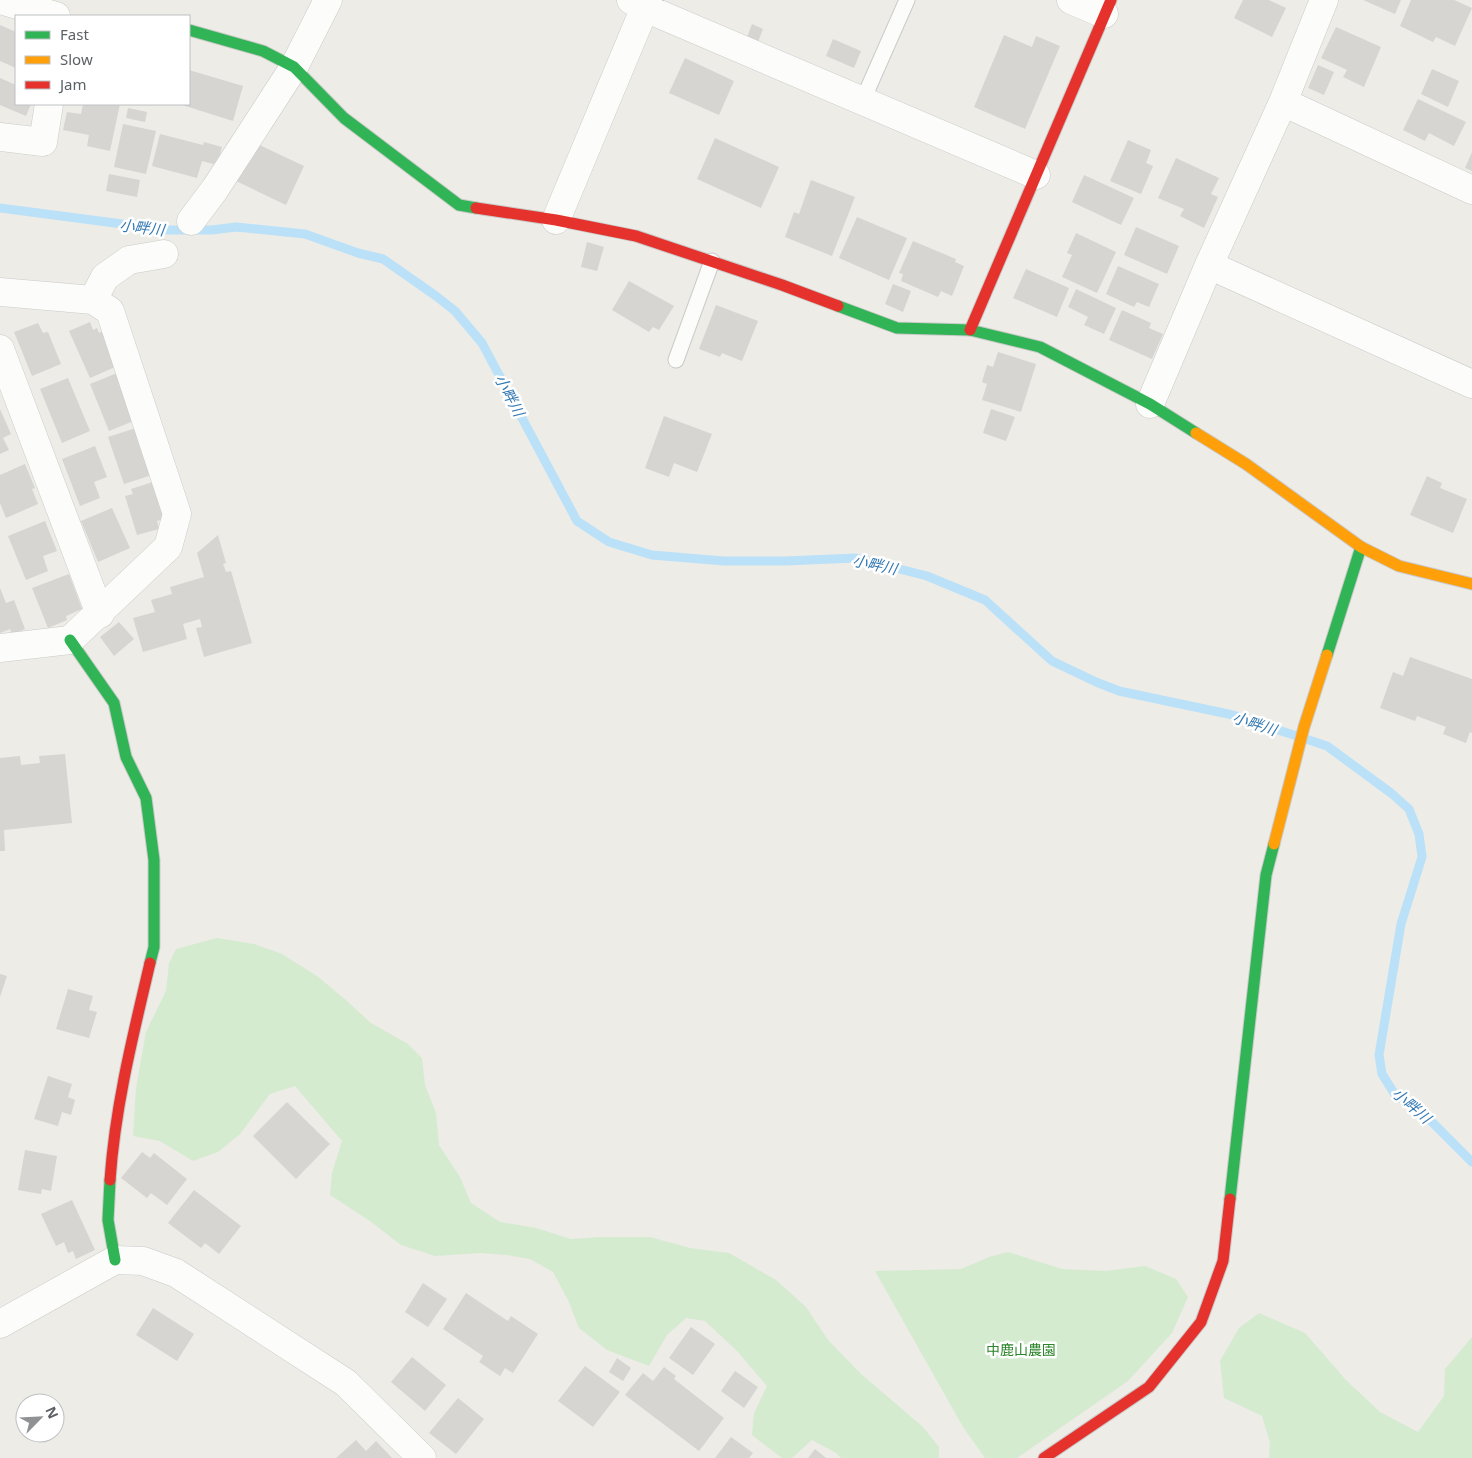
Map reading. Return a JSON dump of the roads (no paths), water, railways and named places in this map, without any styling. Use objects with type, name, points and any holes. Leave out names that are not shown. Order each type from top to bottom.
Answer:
[{"type":"street","points":[[0,0],[52,15]]},
{"type":"street","points":[[191,221],[215,189],[294,67],[328,0]]},
{"type":"street","points":[[970,330],[1107,7],[1071,0]]},
{"type":"street","points":[[1150,404],[1209,265],[1283,102],[1324,0]]},
{"type":"street","points":[[556,220],[641,3],[862,102],[1036,175]]},
{"type":"street","points":[[190,30],[263,51],[294,67],[344,118],[459,204],[556,220],[636,236],[782,285],[896,328],[970,330],[1040,348],[1150,404],[1246,464],[1361,548],[1399,566],[1472,584]]},
{"type":"street","points":[[1283,102],[1472,190]]},
{"type":"street","points":[[0,137],[43,142],[49,105]]},
{"type":"street","points":[[93,300],[105,277],[129,260],[164,254]]},
{"type":"street","points":[[1209,265],[1472,384]]},
{"type":"street","points":[[0,292],[93,300],[110,311],[177,514],[168,547],[100,614],[70,640],[0,648]]},
{"type":"street","points":[[0,349],[100,614]]},
{"type":"street","points":[[1044,1458],[1149,1387],[1201,1322],[1217,1279],[1223,1261],[1266,875],[1295,756],[1361,548]]},
{"type":"street","points":[[70,640],[114,703],[126,757],[146,798],[154,860],[154,947],[128,1055],[112,1156],[108,1220],[115,1260]]},
{"type":"street","points":[[0,1324],[115,1260],[143,1261],[176,1273],[346,1383],[422,1458]]},
{"type":"lane","points":[[862,102],[906,0]]},
{"type":"lane","points":[[676,360],[712,261]]},
{"type":"waterway","name":"小畔川","points":[[0,208],[168,230],[212,230],[236,227],[305,234],[358,253],[383,259],[455,311],[482,343],[577,521],[609,542],[652,555],[724,561],[856,558],[927,576],[985,600],[1052,661],[1096,682],[1119,691],[1233,715],[1327,746],[1391,793],[1409,809],[1419,834],[1422,857],[1401,924],[1379,1055],[1382,1074],[1394,1093],[1432,1122],[1472,1162]]},
{"type":"park label","name":"中鹿山農園","points":[[1021,1349]]}]
